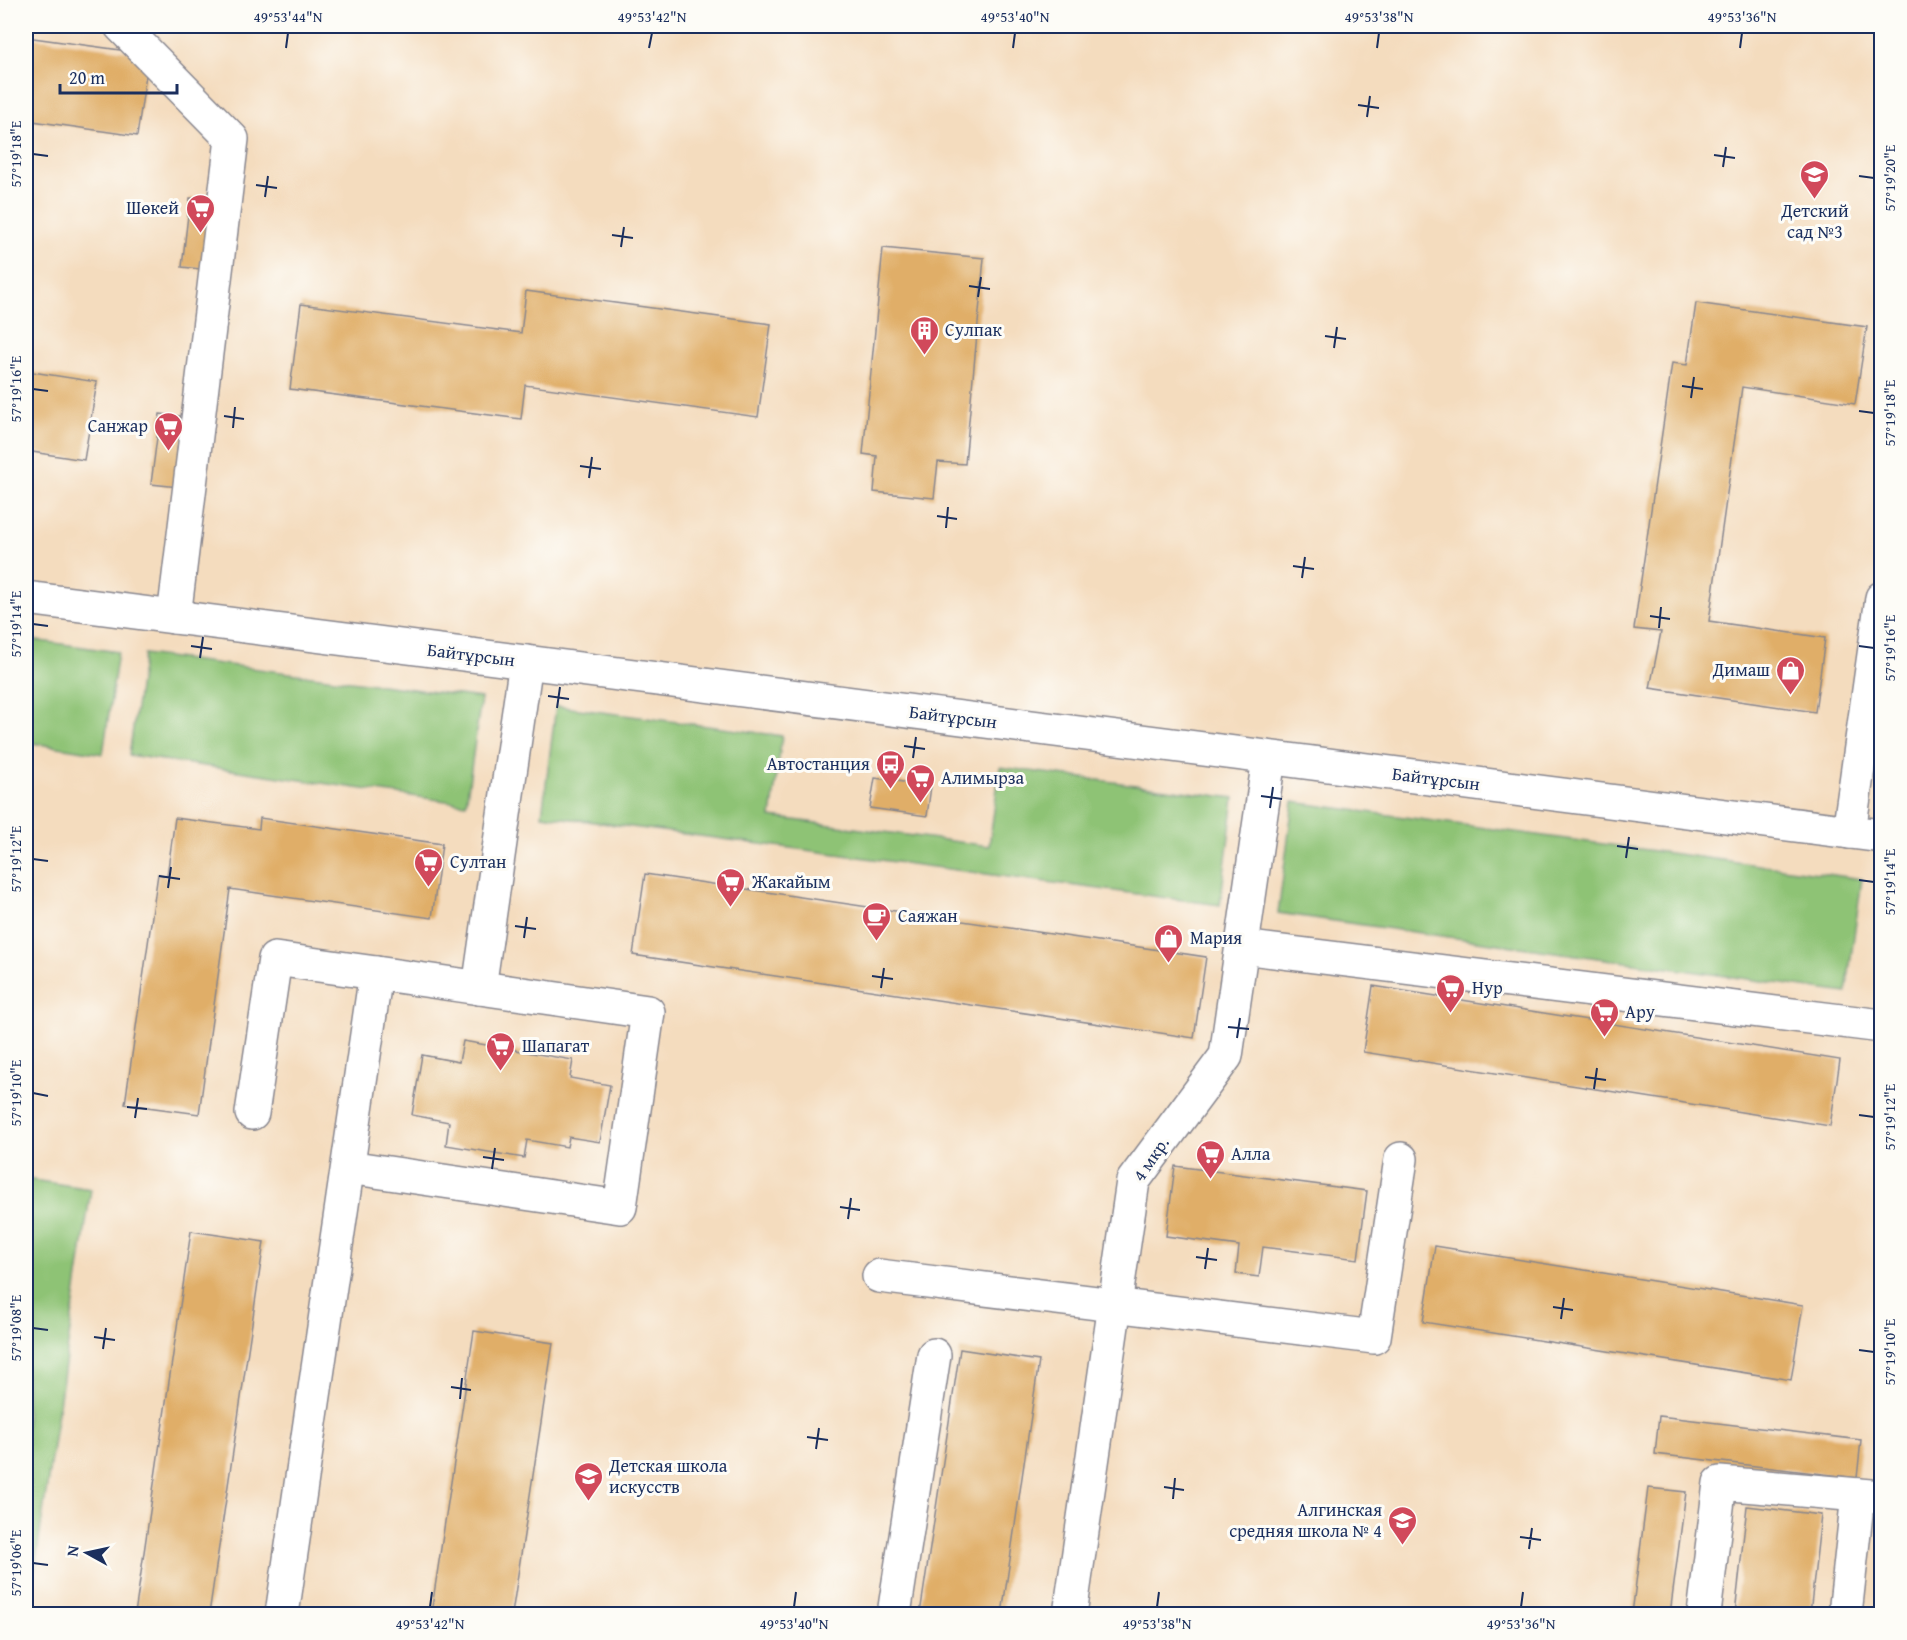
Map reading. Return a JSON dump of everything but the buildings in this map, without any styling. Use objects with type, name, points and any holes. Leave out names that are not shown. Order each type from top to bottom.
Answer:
[{"type":"street","points":[[121,26],[232,139],[174,617]]},
{"type":"street","name":"Байтұрсын","points":[[26,598],[1881,836]]},
{"type":"street","points":[[1849,832],[1881,598]]},
{"type":"street","points":[[479,988],[526,662]]},
{"type":"street","name":"4 мкр.","points":[[1070,1614],[1133,1180],[1226,1056],[1269,758]]},
{"type":"street","points":[[1242,947],[1881,1026]]},
{"type":"street","points":[[252,1113],[275,959],[648,1012],[620,1207],[348,1167]]},
{"type":"street","points":[[282,1614],[376,973]]},
{"type":"street","points":[[879,1276],[1374,1337],[1401,1160]]},
{"type":"street","points":[[894,1614],[934,1355]]},
{"type":"street","points":[[1704,1614],[1720,1483],[1870,1496],[1845,1614]]},
{"type":"green space","points":[[26,639],[118,652],[103,754],[26,742]]},
{"type":"green space","points":[[144,654],[481,698],[466,804],[129,755]]},
{"type":"green space","points":[[556,706],[782,736],[771,817],[989,846],[1000,767],[1234,798],[1220,905],[542,815]]},
{"type":"green space","points":[[1293,802],[1862,879],[1846,993],[1278,913]]},
{"type":"green space","points":[[26,1179],[91,1189],[28,1614],[26,1614]]},
{"type":"place","name":"Детский сад №3","points":[[1815,200]]},
{"type":"place","name":"Шөкей","points":[[200,234]]},
{"type":"place","name":"Сулпак","points":[[924,356]]},
{"type":"place","name":"Санжар","points":[[169,452]]},
{"type":"place","name":"Димаш","points":[[1791,696]]},
{"type":"place","name":"Автостанция","points":[[891,790]]},
{"type":"place","name":"Алимырза","points":[[920,804]]},
{"type":"place","name":"Султан","points":[[429,888]]},
{"type":"place","name":"Жакайым","points":[[731,908]]},
{"type":"place","name":"Саяжан","points":[[877,942]]},
{"type":"place","name":"Мария","points":[[1169,964]]},
{"type":"place","name":"Нур","points":[[1451,1014]]},
{"type":"place","name":"Ару","points":[[1604,1038]]},
{"type":"place","name":"Шапагат","points":[[501,1072]]},
{"type":"place","name":"Алла","points":[[1210,1180]]},
{"type":"place","name":"Детская школа искусств","points":[[588,1502]]},
{"type":"place","name":"Алгинская средняя школа № 4","points":[[1403,1546]]}]
